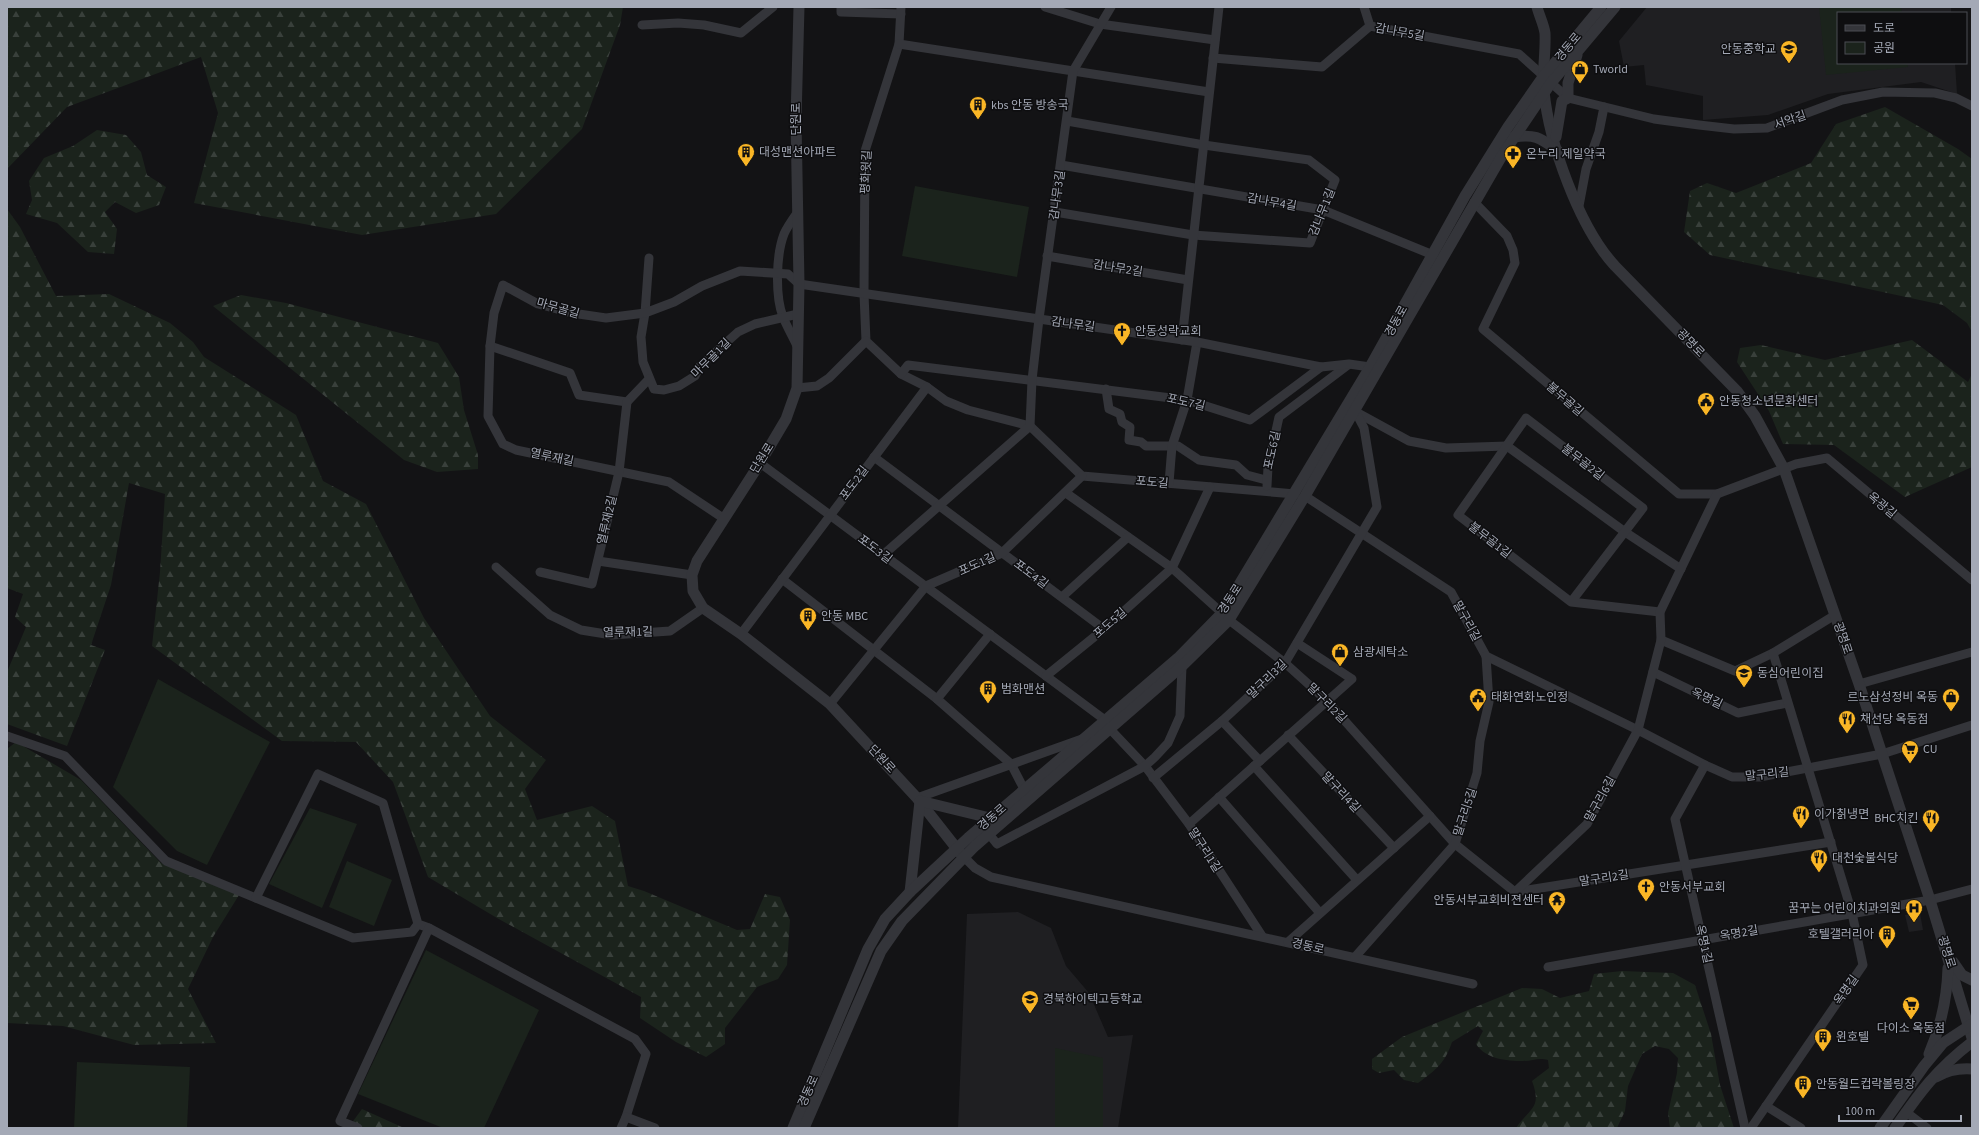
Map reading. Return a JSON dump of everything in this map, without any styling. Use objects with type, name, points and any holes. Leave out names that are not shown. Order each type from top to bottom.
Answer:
[{"type":"street","points":[[642,25],[678,23],[704,25],[741,33],[773,7]]},
{"type":"street","name":"단원로","points":[[799,7],[796,119],[799,284],[797,388],[786,419],[760,463],[723,518],[697,561],[692,575],[693,592],[703,608],[741,634],[830,704],[919,799],[960,853]]},
{"type":"street","points":[[841,7],[841,12],[901,11]]},
{"type":"street","points":[[1045,7],[1100,24],[1215,40]]},
{"type":"street","name":"감나무3길","points":[[1039,319],[1047,256],[1055,212],[1073,71],[1111,7]]},
{"type":"street","points":[[1182,340],[1219,7]]},
{"type":"street","points":[[1364,7],[1370,26]]},
{"type":"street","name":"광명로","points":[[1537,7],[1545,32],[1547,80],[1544,92],[1556,149],[1585,222],[1603,253],[1737,391],[1755,416],[1784,469],[1859,684],[1948,956],[1970,1026],[1972,1038]]},
{"type":"street","name":"경동로","points":[[1351,409],[1370,367],[1466,196],[1508,127],[1547,80],[1601,7]]},
{"type":"street","name":"경동로","points":[[1547,80],[1578,49],[1615,7]]},
{"type":"street","name":"평화윗길","points":[[864,294],[865,151],[899,44],[901,11]]},
{"type":"street","name":"감나무5길","points":[[1213,58],[1322,67],[1370,26],[1518,54],[1547,80]]},
{"type":"street","points":[[899,44],[1209,92]]},
{"type":"street","points":[[1556,149],[1557,130],[1562,101],[1568,98],[1568,83],[1578,49]]},
{"type":"street","name":"서악길","points":[[1547,80],[1568,98],[1654,119],[1734,128],[1767,128],[1842,100],[1883,92],[1935,93],[1956,98],[1972,106]]},
{"type":"street","name":"경동로","points":[[804,1128],[885,943],[902,921],[990,818],[1083,739],[1107,724],[1182,666],[1226,616],[1300,495],[1474,202],[1544,92]]},
{"type":"street","points":[[1579,206],[1586,169],[1599,132],[1604,107]]},
{"type":"street","points":[[1067,121],[1204,145]]},
{"type":"street","points":[[1514,137],[1532,135],[1539,137],[1556,149]]},
{"type":"street","name":"감나무1길","points":[[1193,235],[1310,243],[1335,180],[1309,160],[1204,145]]},
{"type":"street","points":[[1061,165],[1198,189]]},
{"type":"street","name":"감나무4길","points":[[1198,189],[1322,210],[1433,255]]},
{"type":"street","name":"불무골길","points":[[1474,202],[1507,236],[1513,250],[1515,263],[1483,329],[1678,494],[1717,494],[1784,469]]},
{"type":"street","points":[[1055,212],[1193,235]]},
{"type":"street","points":[[797,213],[784,234],[778,273],[779,303],[782,316],[798,349]]},
{"type":"street","name":"감나무2길","points":[[1047,256],[1188,280]]},
{"type":"street","points":[[490,346],[570,373],[580,395],[627,402],[649,379],[643,362],[642,343],[648,258]]},
{"type":"street","name":"마무골길","points":[[494,313],[503,285],[538,304],[572,313],[606,318],[645,313],[674,302],[702,286],[740,271],[788,274],[799,284]]},
{"type":"street","name":"감나무길","points":[[799,284],[1197,342],[1321,367],[1349,364],[1370,367]]},
{"type":"street","points":[[864,294],[866,341],[901,374],[927,387],[946,401],[968,410],[1030,426],[1082,476]]},
{"type":"street","name":"열루재길","points":[[494,313],[490,346],[488,416],[503,444],[516,450],[670,482],[723,518]]},
{"type":"street","name":"마무골1길","points":[[649,379],[654,389],[664,390],[679,386],[695,376],[700,366],[738,332],[755,324],[782,316],[798,314]]},
{"type":"street","points":[[884,555],[1030,426],[1032,380],[1039,319]]},
{"type":"street","points":[[797,388],[817,386],[829,378],[866,341]]},
{"type":"street","points":[[1169,483],[1172,446],[1187,400],[1197,342]]},
{"type":"street","name":"포도6길","points":[[1106,389],[1109,409],[1120,414],[1122,422],[1130,427],[1129,440],[1141,442],[1146,446],[1178,446],[1199,460],[1236,465],[1247,475],[1266,480],[1279,418],[1349,364]]},
{"type":"street","name":"포도7길","points":[[901,374],[908,365],[1106,389],[1187,400],[1250,420],[1321,367]]},
{"type":"street","name":"포도2길","points":[[741,634],[927,387]]},
{"type":"street","name":"열루재2길","points":[[540,572],[592,584],[619,472],[627,402]]},
{"type":"street","points":[[1351,409],[1409,441],[1446,448],[1507,446],[1625,532],[1681,569]]},
{"type":"street","name":"말구리3길","points":[[1153,778],[1222,721],[1285,664],[1377,507],[1364,428],[1351,409]]},
{"type":"street","name":"불무골2길","points":[[1507,446],[1526,418],[1643,508],[1625,532]]},
{"type":"street","name":"불무골1길","points":[[1507,446],[1458,516],[1571,602]]},
{"type":"street","name":"포도4길","points":[[874,457],[1104,628]]},
{"type":"street","name":"옥광길","points":[[1784,469],[1796,464],[1827,458],[1972,580]]},
{"type":"street","name":"포도3길","points":[[760,463],[1046,676],[1107,724]]},
{"type":"street","name":"포도길","points":[[1082,476],[1300,495]]},
{"type":"street","name":"포도1길","points":[[830,704],[926,586],[1002,552],[1066,493],[1082,476]]},
{"type":"street","points":[[1266,480],[1267,491]]},
{"type":"street","name":"포도5길","points":[[1046,676],[1104,628],[1172,568],[1210,487]]},
{"type":"street","points":[[1066,493],[1172,568]]},
{"type":"street","points":[[1638,730],[1661,640],[1660,612],[1717,494]]},
{"type":"street","name":"말구리길","points":[[1300,495],[1362,533],[1451,592],[1486,656],[1638,730],[1705,765],[1732,777],[1760,777],[1882,754]]},
{"type":"street","points":[[1571,602],[1625,532]]},
{"type":"street","points":[[1062,597],[1128,537]]},
{"type":"street","points":[[598,562],[692,575]]},
{"type":"street","name":"열루재1길","points":[[496,567],[550,615],[581,630],[612,635],[670,631],[703,608]]},
{"type":"street","name":"말구리2길","points":[[1172,568],[1226,616],[1285,664],[1327,701],[1455,844],[1515,892],[1831,842]]},
{"type":"street","points":[[782,580],[937,699],[1011,764],[1024,789]]},
{"type":"street","points":[[1571,602],[1660,612]]},
{"type":"street","points":[[1661,640],[1735,671],[1773,653],[1835,615]]},
{"type":"street","name":"경동로","points":[[793,1128],[874,937],[885,919],[910,892],[960,853],[989,834],[1178,658],[1226,616]]},
{"type":"street","points":[[937,699],[990,634]]},
{"type":"street","points":[[1189,824],[1352,679],[1297,643]]},
{"type":"street","points":[[1859,684],[1972,652]]},
{"type":"street","name":"옥명길","points":[[1751,1128],[1863,965],[1852,913],[1773,653]]},
{"type":"street","name":"말구리5길","points":[[1355,957],[1455,844],[1477,773],[1480,741],[1489,702],[1486,656]]},
{"type":"street","points":[[989,834],[997,844],[1145,766],[1168,743],[1180,716],[1182,666]]},
{"type":"street","name":"옥명길","points":[[1653,672],[1738,713],[1787,703]]},
{"type":"street","points":[[1222,721],[1357,880]]},
{"type":"street","name":"말구리1길","points":[[1107,724],[1145,766],[1189,824],[1262,936]]},
{"type":"street","points":[[1882,754],[1972,725]]},
{"type":"street","name":"말구리6길","points":[[1515,892],[1587,824],[1638,730]]},
{"type":"street","name":"말구리4길","points":[[1288,735],[1394,848]]},
{"type":"street","points":[[7,736],[65,756],[166,861],[353,938],[412,932],[418,924]]},
{"type":"street","points":[[919,799],[1011,764],[1083,739]]},
{"type":"street","name":"옥명1길","points":[[1705,765],[1675,820],[1745,1128]]},
{"type":"street","points":[[256,898],[318,774],[383,803],[418,924]]},
{"type":"street","points":[[1219,797],[1320,913]]},
{"type":"street","points":[[919,799],[990,818]]},
{"type":"street","points":[[910,892],[919,799]]},
{"type":"street","points":[[1288,942],[1430,816]]},
{"type":"street","name":"경동로","points":[[960,853],[975,868],[991,876],[1473,984]]},
{"type":"street","name":"옥명2길","points":[[1548,967],[1930,900],[1972,889]]},
{"type":"street","points":[[418,924],[429,928],[635,1039],[646,1054],[626,1117],[621,1128]]},
{"type":"street","points":[[358,1128],[340,1121],[429,928]]},
{"type":"street","points":[[1948,956],[1962,975],[1972,980]]},
{"type":"street","points":[[1924,1066],[1943,1016],[1947,991],[1948,956]]},
{"type":"street","points":[[1880,1128],[1924,1066],[1943,1043],[1970,1026]]},
{"type":"street","points":[[1896,1128],[1927,1082],[1952,1057],[1972,1042]]},
{"type":"street","points":[[1927,1082],[1948,1071],[1961,1068],[1972,1069]]},
{"type":"street","points":[[1766,1106],[1801,1128]]},
{"type":"street","points":[[1906,1112],[1927,1128]]},
{"type":"street","points":[[626,1117],[655,1128]]},
{"type":"shaded area","name":"안동중학교","points":[[1647,7],[1951,7],[1951,12],[1837,12],[1837,64],[1955,64],[1957,94],[1921,82],[1828,94],[1768,115],[1703,120],[1703,96],[1646,85],[1644,65],[1624,67],[1619,41]]},
{"type":"shaded area","name":"경북하이텍고등학교","points":[[1018,912],[1051,928],[1066,966],[1089,993],[1108,1037],[1133,1035],[1118,1128],[958,1128],[967,914]]},
{"type":"shaded area","name":"꿈꾸는 어린이치과의원","points":[[1920,913],[1923,930],[1909,932],[1905,915]]},
{"type":"green space","points":[[7,7],[623,7],[620,25],[582,129],[496,214],[362,235],[194,203],[218,113],[201,57],[67,107],[7,169]]},
{"type":"green space","points":[[1819,7],[1901,7],[1902,12],[1837,12],[1837,64],[1907,64],[1908,67],[1826,75]]},
{"type":"green space","points":[[1885,107],[1958,149],[1972,159],[1972,332],[1967,323],[1943,305],[1710,255],[1684,232],[1690,191],[1707,183],[1736,193],[1811,163],[1836,124]]},
{"type":"green space","points":[[97,130],[126,135],[141,152],[147,175],[166,187],[159,205],[136,213],[115,202],[105,212],[117,229],[114,254],[88,252],[57,223],[26,214],[32,200],[29,181],[44,158],[73,146]]},
{"type":"green space","points":[[915,186],[1029,207],[1017,277],[902,256]]},
{"type":"green space","points":[[7,209],[20,227],[56,296],[109,294],[170,323],[193,342],[204,357],[296,415],[323,481],[366,504],[424,618],[490,716],[546,760],[525,789],[537,820],[592,806],[615,821],[628,886],[644,891],[737,930],[750,929],[765,894],[780,897],[790,920],[787,965],[778,979],[757,987],[725,1028],[725,1044],[706,1057],[676,1042],[640,1018],[641,997],[497,918],[428,877],[393,782],[356,742],[282,741],[152,646],[160,572],[165,494],[129,483],[111,585],[91,645],[105,650],[67,746],[7,724],[7,672],[26,627],[15,617],[23,594],[7,588]]},
{"type":"green space","points":[[241,295],[286,303],[438,343],[459,377],[464,410],[478,455],[478,469],[437,472],[404,460],[213,306]]},
{"type":"green space","points":[[1912,340],[1968,382],[1972,374],[1972,467],[1905,497],[1834,445],[1783,444],[1769,411],[1737,362],[1740,348],[1761,345],[1825,360]]},
{"type":"green space","points":[[158,679],[270,742],[207,865],[177,851],[113,787]]},
{"type":"green space","points":[[16,742],[81,780],[161,863],[239,895],[213,937],[188,989],[216,1043],[134,1045],[63,1026],[7,1023],[7,749]]},
{"type":"green space","points":[[310,808],[357,824],[322,908],[269,884]]},
{"type":"green space","points":[[347,861],[392,880],[374,926],[329,907]]},
{"type":"green space","points":[[426,950],[539,1010],[484,1128],[443,1128],[358,1094]]},
{"type":"green space","points":[[1622,971],[1673,973],[1695,985],[1711,1034],[1720,1085],[1734,1128],[1670,1128],[1668,1113],[1677,1073],[1678,1058],[1669,1049],[1655,1046],[1642,1054],[1628,1086],[1625,1111],[1617,1128],[1516,1128],[1533,1107],[1536,1097],[1532,1081],[1549,1068],[1548,1060],[1542,1059],[1523,1061],[1491,1056],[1480,1049],[1476,1044],[1483,1031],[1478,1026],[1452,1042],[1439,1066],[1418,1083],[1404,1080],[1394,1070],[1379,1073],[1372,1069],[1372,1059],[1402,1037],[1522,988],[1542,989],[1560,998],[1589,991],[1594,974]]},
{"type":"green space","points":[[1055,1048],[1103,1058],[1103,1128],[1055,1128]]},
{"type":"green space","points":[[77,1062],[190,1067],[187,1128],[74,1128]]},
{"type":"green space","points":[[362,1109],[404,1128],[348,1128]]},
{"type":"place","name":"안동중학교","points":[[1789,64]]},
{"type":"place","name":"Tworld","points":[[1580,84]]},
{"type":"place","name":"kbs 안동 방송국","points":[[978,120]]},
{"type":"place","name":"대성맨션아파트","points":[[746,167]]},
{"type":"place","name":"온누리 제일약국","points":[[1513,169]]},
{"type":"place","name":"안동성락교회","points":[[1122,346]]},
{"type":"place","name":"안동청소년문화센터","points":[[1706,416]]},
{"type":"place","name":"안동 MBC","points":[[808,631]]},
{"type":"place","name":"삼광세탁소","points":[[1340,667]]},
{"type":"place","name":"동심어린이집","points":[[1744,688]]},
{"type":"place","name":"범화맨션","points":[[988,704]]},
{"type":"place","name":"태화연화노인정","points":[[1478,712]]},
{"type":"place","name":"르노삼성정비 옥동","points":[[1951,712]]},
{"type":"place","name":"채선당 옥동점","points":[[1847,734]]},
{"type":"place","name":"CU","points":[[1910,764]]},
{"type":"place","name":"이가칡냉면","points":[[1801,829]]},
{"type":"place","name":"BHC치킨","points":[[1931,833]]},
{"type":"place","name":"대천숯불식당","points":[[1819,873]]},
{"type":"place","name":"안동서부교회","points":[[1646,902]]},
{"type":"place","name":"안동서부교회비젼센터","points":[[1557,915]]},
{"type":"place","name":"꿈꾸는 어린이치과의원","points":[[1914,923]]},
{"type":"place","name":"호텔갤러리아","points":[[1887,949]]},
{"type":"place","name":"경북하이텍고등학교","points":[[1030,1014]]},
{"type":"place","name":"다이소 옥동점","points":[[1911,1020]]},
{"type":"place","name":"윈호텔","points":[[1823,1052]]},
{"type":"place","name":"안동월드컵락볼링장","points":[[1803,1099]]}]
